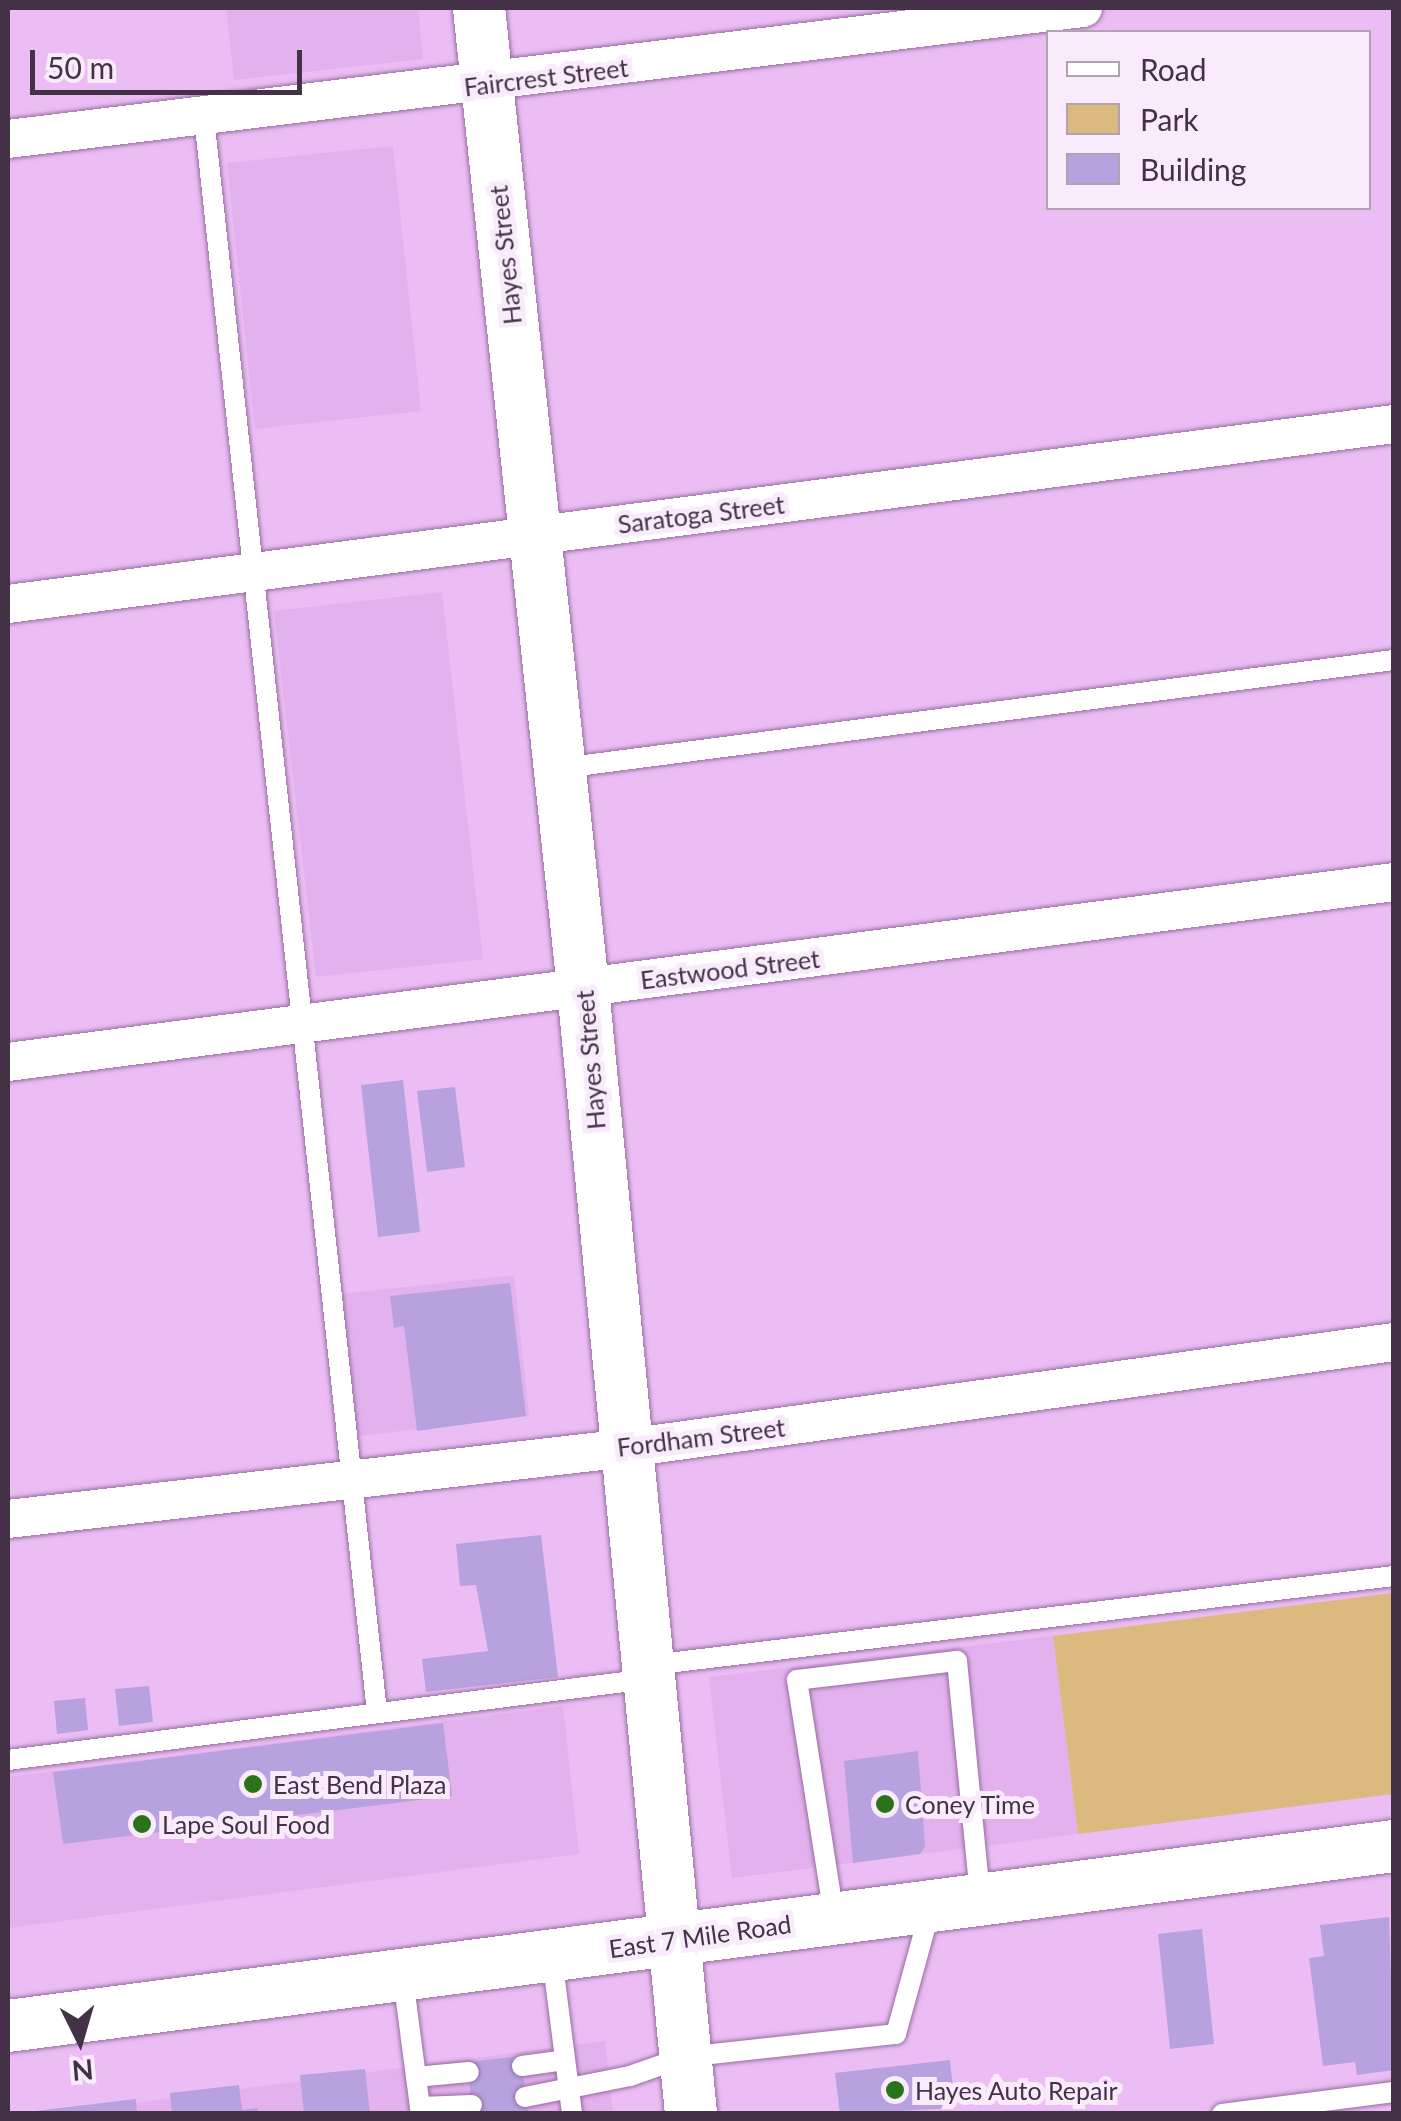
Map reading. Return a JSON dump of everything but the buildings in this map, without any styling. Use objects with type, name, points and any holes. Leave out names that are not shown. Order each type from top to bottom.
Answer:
[{"type":"street","name":"Hayes Street","points":[[478,8],[583,988],[671,1940],[691,2114]]},
{"type":"street","name":"Faircrest Street","points":[[8,140],[1083,8]]},
{"type":"street","name":"Saratoga Street","points":[[8,604],[1394,424]]},
{"type":"street","name":"Eastwood Street","points":[[8,1062],[1394,882]]},
{"type":"street","name":"Fordham Street","points":[[8,1519],[354,1474],[627,1448],[1394,1342]]},
{"type":"street","name":"East 7 Mile Road","points":[[8,2026],[1394,1846]]},
{"type":"lane","points":[[204,117],[377,1712]]},
{"type":"lane","points":[[560,768],[1394,660]]},
{"type":"lane","points":[[8,1760],[1394,1576]]},
{"type":"lane","points":[[526,2097],[569,2091],[684,2057],[896,2034],[956,1902],[957,1661],[798,1680],[834,1918]]},
{"type":"lane","points":[[552,1957],[572,2114]]},
{"type":"lane","points":[[403,1976],[421,2110],[472,2104]]},
{"type":"lane","points":[[522,2066],[565,2060]]},
{"type":"lane","points":[[416,2077],[468,2072]]},
{"type":"lane","points":[[1222,2114],[1394,2092]]},
{"type":"shaded area","points":[[226,8],[418,8],[423,59],[234,80]]},
{"type":"shaded area","points":[[393,146],[421,411],[255,429],[227,163]]},
{"type":"shaded area","points":[[442,592],[483,959],[316,977],[274,611]]},
{"type":"shaded area","points":[[514,1275],[529,1416],[358,1436],[342,1294]]},
{"type":"shaded area","points":[[1053,1636],[1078,1834],[732,1878],[709,1677]]},
{"type":"shaded area","name":"East Bend Plaza","points":[[563,1706],[579,1854],[8,1928],[8,1777]]},
{"type":"shaded area","points":[[605,2041],[613,2113],[52,2114]]},
{"type":"green space","points":[[1393,1593],[1393,1794],[1078,1834],[1053,1636]]},
{"type":"place","name":"East Bend Plaza","points":[[253,1784]]},
{"type":"place","name":"Coney Time","points":[[885,1804]]},
{"type":"place","name":"Lape Soul Food","points":[[142,1824]]},
{"type":"place","name":"Hayes Auto Repair","points":[[895,2090]]}]
